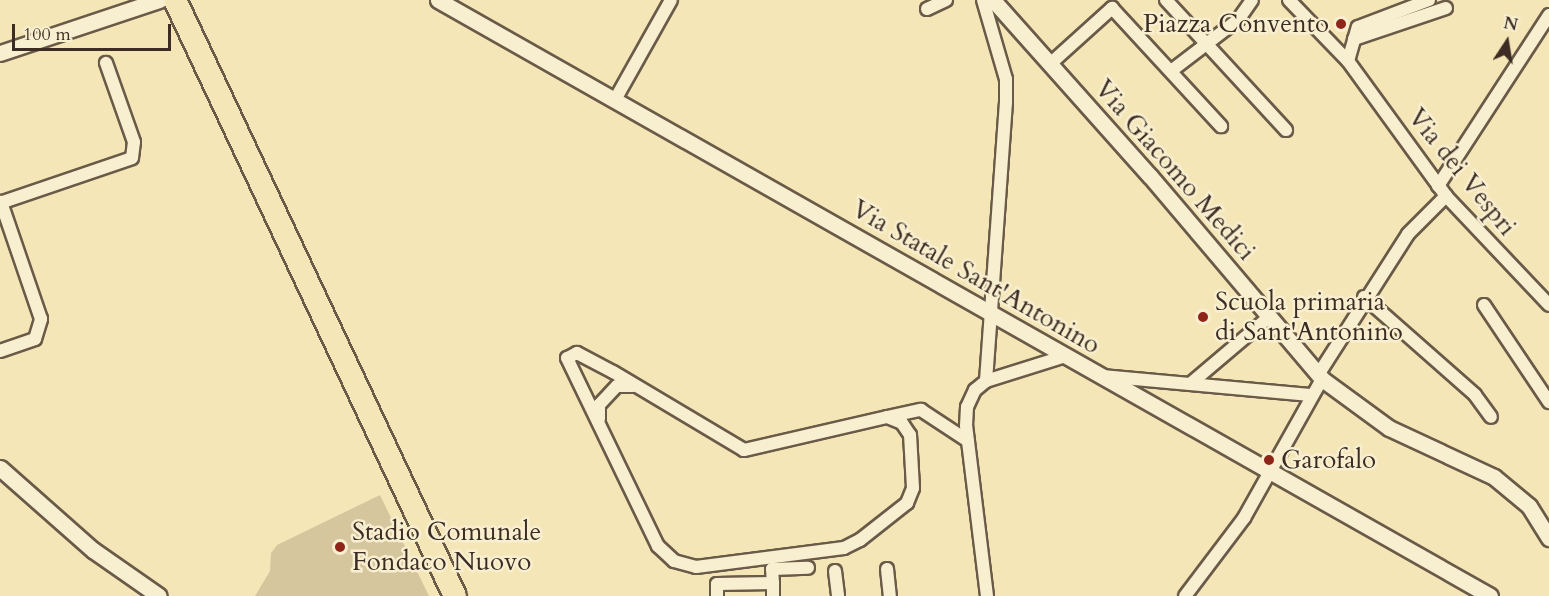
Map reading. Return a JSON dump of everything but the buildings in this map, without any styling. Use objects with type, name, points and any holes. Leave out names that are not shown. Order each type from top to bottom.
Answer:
[{"type":"highway","points":[[175,0],[455,596]]},
{"type":"street","points":[[0,52],[159,0]]},
{"type":"street","name":"Via Statale Sant'Antonino","points":[[438,0],[616,98],[1490,596]]},
{"type":"street","points":[[616,98],[670,0]]},
{"type":"street","points":[[927,9],[946,0]]},
{"type":"street","points":[[983,0],[1006,91],[994,314],[986,381]]},
{"type":"street","name":"Via Giacomo Medici","points":[[993,0],[1320,377],[1389,428],[1494,477],[1529,506],[1549,538]]},
{"type":"street","points":[[1166,0],[1286,130]]},
{"type":"street","points":[[1171,71],[1238,20],[1252,0]]},
{"type":"street","points":[[1289,0],[1348,61]]},
{"type":"street","points":[[1348,61],[1358,27],[1429,0]]},
{"type":"street","points":[[1050,63],[1112,8],[1221,126]]},
{"type":"street","points":[[1354,39],[1446,8]]},
{"type":"street","points":[[1185,596],[1244,518],[1273,472],[1310,396],[1364,297],[1408,234],[1442,191],[1549,15]]},
{"type":"street","name":"Via dei Vespri","points":[[1348,61],[1442,191],[1549,306]]},
{"type":"street","points":[[0,351],[35,339],[41,319],[1,203],[132,158],[134,142],[106,63]]},
{"type":"street","points":[[1364,297],[1475,395],[1491,417]]},
{"type":"street","points":[[1484,305],[1549,402]]},
{"type":"street","points":[[1190,384],[1269,317]]},
{"type":"street","points":[[936,419],[921,416],[914,419],[910,435],[911,495],[860,540],[844,548],[696,567],[674,561],[658,546],[599,422],[567,362],[568,355],[577,353],[613,372],[744,450],[921,410],[936,419],[968,441]]},
{"type":"street","points":[[987,596],[968,441],[967,407],[975,390],[986,381],[1066,356]]},
{"type":"street","points":[[613,372],[617,386]]},
{"type":"street","points":[[1101,375],[1310,396]]},
{"type":"street","points":[[599,422],[598,411],[602,401],[617,386],[640,388]]},
{"type":"street","points":[[582,392],[602,401]]},
{"type":"street","points":[[887,417],[903,423],[910,435]]},
{"type":"street","points":[[0,468],[93,550],[159,596]]},
{"type":"street","points":[[773,596],[772,569],[808,568]]},
{"type":"street","points":[[887,569],[890,596]]},
{"type":"street","points":[[835,571],[838,596]]},
{"type":"street","points":[[717,596],[717,584],[773,583]]},
{"type":"shaded area","name":"Stadio Comunale Fondaco Nuovo","points":[[380,495],[429,596],[255,596],[270,571],[271,553],[277,545]]},
{"type":"place","name":"Piazza Convento","points":[[1341,24]]},
{"type":"place","name":"Scuola primaria di Sant'Antonino","points":[[1203,317]]},
{"type":"place","name":"Garofalo","points":[[1269,460]]},
{"type":"place","name":"Stadio Comunale Fondaco Nuovo","points":[[340,547]]}]
